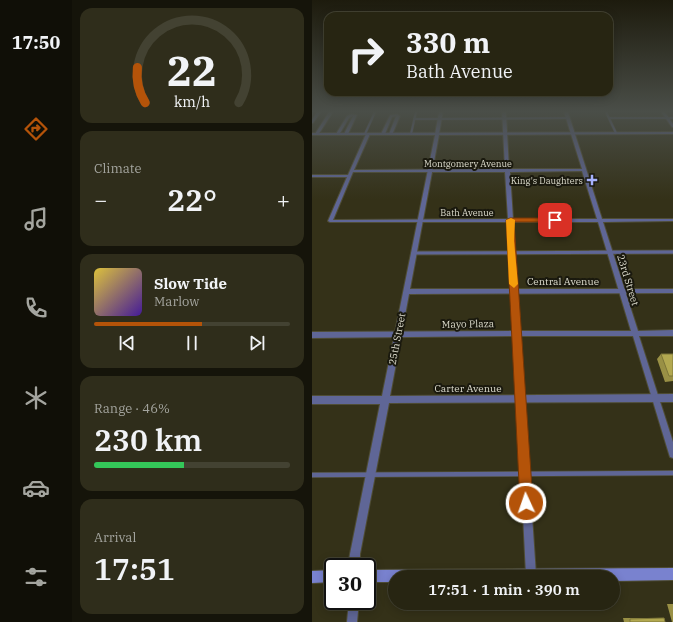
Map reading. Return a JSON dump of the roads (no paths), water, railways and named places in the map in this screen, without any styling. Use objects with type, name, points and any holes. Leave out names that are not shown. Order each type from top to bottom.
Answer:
[{"type":"main road","points":[[620,574],[673,574]]},
{"type":"main road","points":[[312,576],[324,576]]},
{"type":"main road","points":[[376,576],[388,576]]},
{"type":"street","points":[[312,176],[349,178],[363,141]]},
{"type":"street","name":"25th Street","points":[[356,558],[384,400],[436,141]]},
{"type":"street","points":[[505,141],[531,570]]},
{"type":"street","name":"23rd Street","points":[[575,141],[673,454]]},
{"type":"street","name":"Montgomery Avenue","points":[[352,171],[584,170]]},
{"type":"street","name":"Bath Avenue","points":[[349,178],[330,221],[673,220]]},
{"type":"street","name":"Central Avenue","points":[[406,292],[673,290]]},
{"type":"street","name":"Mayo Plaza","points":[[312,335],[516,333],[673,334]]},
{"type":"street","name":"Carter Avenue","points":[[312,400],[673,398]]},
{"type":"street","points":[[352,622],[353,610]]},
{"type":"lane","points":[[413,253],[673,252]]},
{"type":"lane","points":[[312,475],[673,473]]},
{"type":"place","name":"King's Daughters","points":[[592,180]]}]
